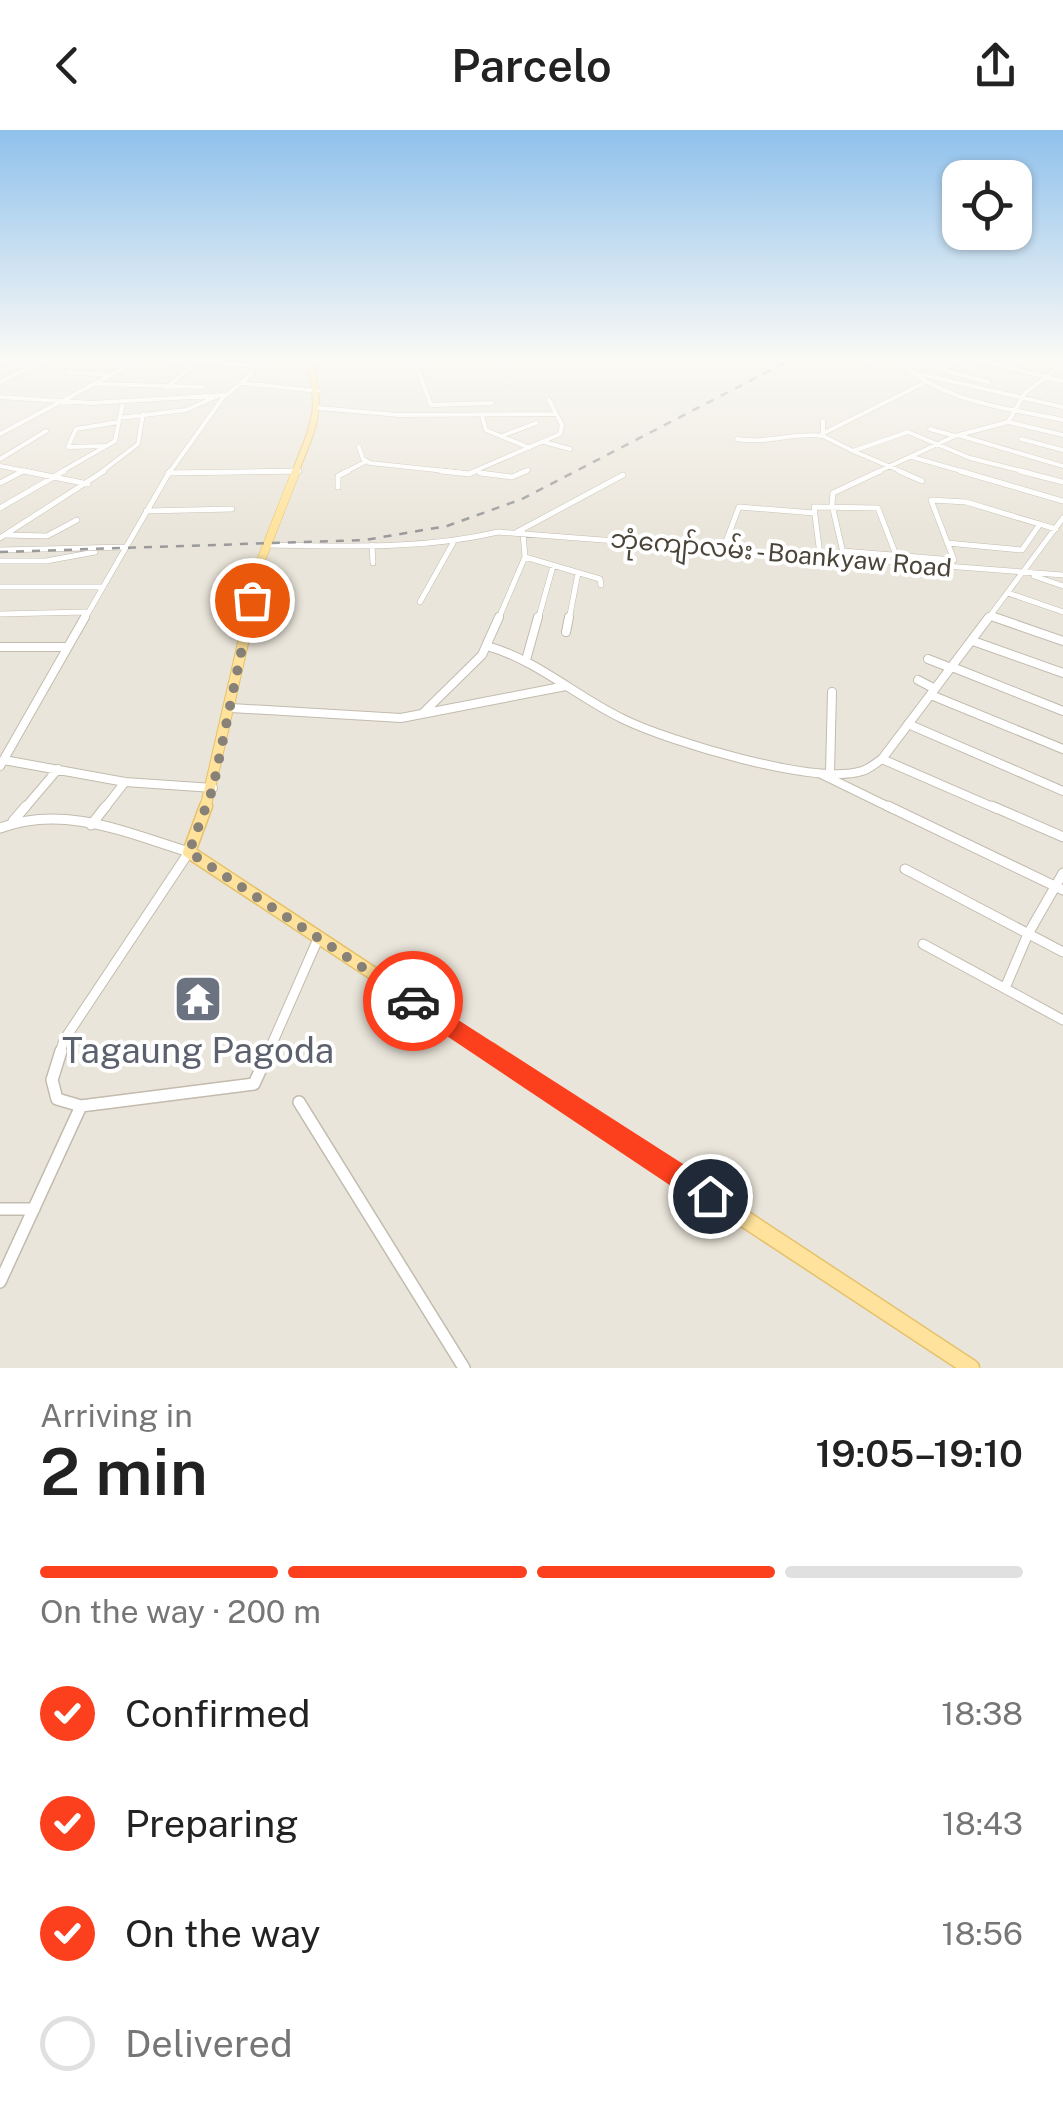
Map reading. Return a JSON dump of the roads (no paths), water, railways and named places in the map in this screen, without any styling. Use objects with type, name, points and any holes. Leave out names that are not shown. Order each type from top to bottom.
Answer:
[{"type":"main road","points":[[316,417],[299,471],[260,564],[213,788],[189,852],[971,1368]]},
{"type":"street","points":[[0,434],[34,417]]},
{"type":"street","points":[[0,508],[108,446],[119,432],[120,417]]},
{"type":"street","points":[[132,417],[76,428],[68,447],[138,444]]},
{"type":"street","points":[[1,536],[88,484],[138,444],[143,417]]},
{"type":"street","points":[[208,417],[168,473],[2,762],[125,782],[213,788]]},
{"type":"street","points":[[482,417],[483,427],[530,448]]},
{"type":"street","points":[[476,472],[562,430],[556,417]]},
{"type":"street","points":[[822,435],[858,417]]},
{"type":"street","points":[[1008,422],[1010,417]]},
{"type":"street","points":[[822,435],[823,421]]},
{"type":"street","points":[[956,563],[896,555],[843,554],[832,506],[833,493],[956,436],[1008,422],[1063,435]]},
{"type":"street","points":[[502,436],[536,423]]},
{"type":"street","points":[[0,462],[46,430]]},
{"type":"street","points":[[930,430],[1063,466]]},
{"type":"street","points":[[853,451],[906,432],[970,458],[1063,482]]},
{"type":"street","points":[[737,438],[761,444],[792,434],[822,435],[922,480]]},
{"type":"street","points":[[1020,440],[1063,450]]},
{"type":"street","points":[[544,442],[570,449]]},
{"type":"street","points":[[360,447],[365,462]]},
{"type":"street","points":[[912,457],[1063,501]]},
{"type":"street","points":[[0,462],[88,484]]},
{"type":"street","points":[[338,487],[338,476],[365,462],[512,477],[528,470]]},
{"type":"street","points":[[0,483],[23,470]]},
{"type":"street","points":[[168,473],[299,471]]},
{"type":"street","points":[[420,716],[479,659],[487,646],[525,557],[520,533],[623,475]]},
{"type":"street","points":[[956,563],[930,500],[966,502],[1056,529]]},
{"type":"street","points":[[820,555],[815,506],[878,508],[896,555]]},
{"type":"street","points":[[724,547],[739,507],[814,513]]},
{"type":"street","points":[[146,511],[232,509]]},
{"type":"street","points":[[816,772],[862,771],[882,758],[1063,518]]},
{"type":"street","points":[[1,536],[48,536],[76,520]]},
{"type":"street","points":[[1022,550],[1040,524]]},
{"type":"street","name":"ဘုံကျော်လမ်း - Boankyaw Road","points":[[269,545],[453,543],[498,532],[843,554],[1063,575]]},
{"type":"street","points":[[420,602],[453,543]]},
{"type":"street","points":[[947,543],[1036,554]]},
{"type":"street","points":[[372,545],[373,563]]},
{"type":"street","points":[[0,550],[126,548]]},
{"type":"street","points":[[2,564],[126,548]]},
{"type":"street","points":[[525,557],[600,578],[601,585]]},
{"type":"street","points":[[526,660],[553,566]]},
{"type":"street","points":[[566,632],[578,572]]},
{"type":"street","points":[[1020,572],[1063,586]]},
{"type":"street","points":[[0,586],[102,587]]},
{"type":"street","points":[[1008,593],[1063,612]]},
{"type":"street","points":[[0,614],[86,612]]},
{"type":"street","points":[[990,616],[1063,641]]},
{"type":"street","points":[[973,641],[1063,673]]},
{"type":"street","points":[[487,646],[557,673],[566,686],[662,736],[816,772],[1060,889]]},
{"type":"street","points":[[0,647],[65,647]]},
{"type":"street","points":[[928,658],[1063,711]]},
{"type":"street","points":[[918,680],[933,692],[1063,749]]},
{"type":"street","points":[[231,708],[420,716],[566,686]]},
{"type":"street","points":[[830,772],[832,692]]},
{"type":"street","points":[[908,724],[1063,791]]},
{"type":"street","points":[[882,758],[1063,838]]},
{"type":"street","points":[[0,828],[13,821],[58,769]]},
{"type":"street","points":[[91,825],[125,782]]},
{"type":"street","points":[[13,821],[54,816],[189,852],[64,1040],[52,1080],[57,1098],[82,1106],[254,1084],[318,939]]},
{"type":"street","points":[[904,869],[1063,952]]},
{"type":"street","points":[[1005,988],[1028,934],[1060,889],[1063,873]]},
{"type":"street","points":[[923,944],[1063,1020]]},
{"type":"street","points":[[299,1102],[464,1368]]},
{"type":"street","points":[[0,1282],[82,1106]]},
{"type":"street","points":[[0,1209],[34,1209]]},
{"type":"railway","points":[[0,552],[365,540],[447,526],[522,499],[681,417]]},
{"type":"place","name":"Tagaung Pagoda","points":[[198,999]]}]
